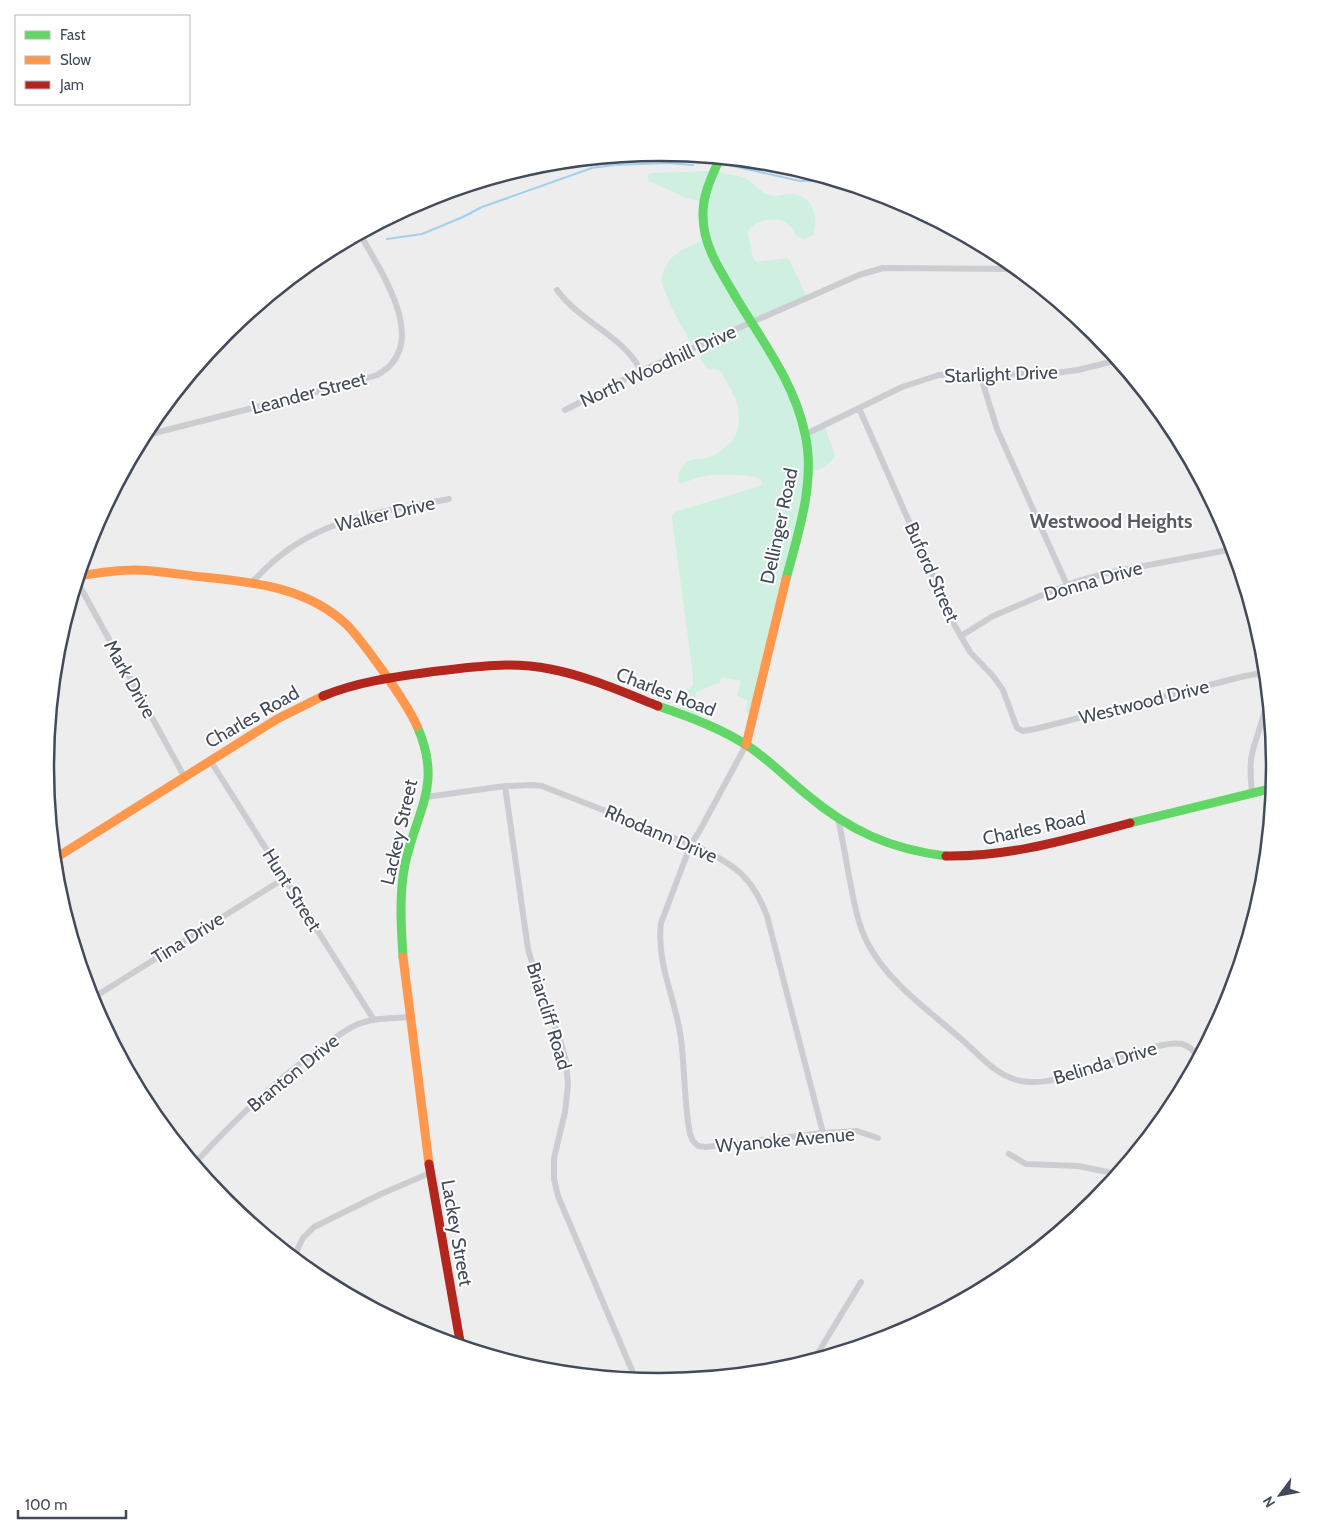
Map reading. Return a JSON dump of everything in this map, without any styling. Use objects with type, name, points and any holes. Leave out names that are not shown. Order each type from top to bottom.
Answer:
[{"type":"street","name":"Dellinger Road","points":[[717,164],[710,181],[703,207],[702,222],[706,239],[718,267],[781,371],[794,397],[806,434],[809,460],[809,474],[802,512],[755,715],[746,745]]},
{"type":"street","name":"Leander Street","points":[[157,430],[358,381],[377,375],[389,366],[401,347],[401,324],[395,301],[363,239]]},
{"type":"street","name":"North Woodhill Drive","points":[[565,410],[641,372],[859,275],[883,268],[1005,269]]},
{"type":"street","points":[[558,290],[565,301],[574,309],[616,340],[637,362],[641,372]]},
{"type":"street","name":"Starlight Drive","points":[[806,434],[902,387],[939,375],[1055,373],[1078,370],[1110,362]]},
{"type":"street","points":[[980,374],[998,429],[1067,585]]},
{"type":"street","name":"Buford Street","points":[[859,408],[960,636],[977,660],[999,684],[1007,699],[1017,728]]},
{"type":"street","name":"Walker Drive","points":[[250,584],[266,567],[295,544],[334,524],[449,499]]},
{"type":"street","name":"Donna Drive","points":[[960,636],[993,616],[1067,585],[1107,573],[1226,550]]},
{"type":"street","name":"Lackey Street","points":[[85,575],[136,570],[250,584],[295,593],[312,600],[330,611],[361,640],[398,691],[411,715],[427,754],[429,771],[426,797],[408,850],[402,884],[402,942],[430,1173],[460,1340]]},
{"type":"street","name":"Mark Drive","points":[[81,588],[184,776]]},
{"type":"street","name":"Charles Road","points":[[60,855],[210,760],[324,695],[388,677],[486,666],[515,665],[539,667],[587,679],[704,724],[734,737],[746,745],[787,776],[838,819],[885,843],[923,854],[964,858],[1022,851],[1265,790]]},
{"type":"street","name":"Westwood Drive","points":[[1017,728],[1023,731],[1035,729],[1245,676],[1259,675]]},
{"type":"street","points":[[1252,793],[1250,765],[1263,711]]},
{"type":"street","name":"Wyanoke Avenue","points":[[746,745],[691,844],[661,923],[659,943],[662,962],[678,1020],[688,1123],[693,1141],[698,1146],[706,1147],[823,1133],[857,1132],[878,1138]]},
{"type":"street","name":"Hunt Street","points":[[210,760],[374,1020]]},
{"type":"street","name":"Rhodann Drive","points":[[426,797],[505,786],[542,786],[691,844],[718,856],[736,868],[752,884],[762,902],[823,1133]]},
{"type":"street","name":"Briarcliff Road","points":[[505,786],[528,949],[566,1061],[568,1085],[565,1112],[554,1158],[553,1171],[558,1196],[633,1373]]},
{"type":"street","name":"Belinda Drive","points":[[838,819],[856,912],[862,931],[879,961],[896,981],[927,1010],[997,1071],[1009,1078],[1032,1082],[1058,1079],[1164,1045],[1184,1045],[1190,1047],[1195,1053]]},
{"type":"street","name":"Tina Drive","points":[[98,995],[285,878]]},
{"type":"street","name":"Branton Drive","points":[[198,1160],[237,1118],[295,1068],[342,1032],[357,1024],[374,1020],[410,1017]]},
{"type":"street","points":[[1009,1154],[1026,1164],[1078,1166],[1111,1173]]},
{"type":"street","points":[[297,1252],[303,1238],[314,1227],[430,1173]]},
{"type":"street","points":[[818,1353],[861,1282]]},
{"type":"green space","points":[[714,171],[745,178],[761,191],[770,195],[799,195],[809,202],[812,208],[815,228],[813,235],[804,239],[796,236],[790,225],[779,220],[763,221],[750,228],[748,232],[753,258],[756,262],[787,258],[790,260],[807,298],[752,322],[781,371],[806,434],[824,425],[835,455],[828,464],[809,474],[755,715],[746,712],[748,701],[737,696],[741,681],[721,677],[720,682],[696,692],[697,713],[700,715],[697,721],[678,714],[681,694],[693,686],[693,675],[673,514],[760,486],[762,483],[759,478],[730,474],[707,476],[682,483],[679,482],[678,476],[680,471],[687,462],[712,456],[733,440],[737,429],[739,411],[735,398],[722,373],[718,370],[706,368],[674,313],[661,282],[664,270],[670,259],[682,250],[705,239],[705,202],[688,199],[649,181],[647,175],[652,173]]},
{"type":"waterway","points":[[387,239],[422,234],[482,207],[592,168],[614,165],[668,163],[693,165]]},
{"type":"waterway","points":[[729,165],[800,181],[813,181]]},
{"type":"traffic: fast","points":[[717,164],[704,201],[703,216],[706,238],[720,269],[786,381],[800,416],[808,452],[807,489],[804,507],[786,579]]},
{"type":"traffic: fast","points":[[658,706],[706,724],[740,741],[766,759],[822,807],[855,828],[907,849],[946,856]]},
{"type":"traffic: fast","points":[[403,957],[401,910],[403,875],[428,781],[428,765],[417,726]]},
{"type":"traffic: fast","points":[[1130,823],[1265,790]]},
{"type":"traffic: slow","points":[[85,575],[135,570],[152,571],[242,581],[299,595],[333,613],[348,626],[383,671],[417,726]]},
{"type":"traffic: slow","points":[[746,745],[786,579]]},
{"type":"traffic: slow","points":[[60,855],[277,719],[323,696]]},
{"type":"traffic: slow","points":[[403,957],[429,1164]]},
{"type":"traffic: jam","points":[[323,696],[362,684],[402,676],[475,667],[520,665],[550,669],[578,676],[658,706]]},
{"type":"traffic: jam","points":[[946,856],[993,854],[1039,846],[1130,823]]},
{"type":"traffic: jam","points":[[429,1164],[460,1340]]},
{"type":"district","name":"Westwood Heights","points":[[1111,521]]}]
